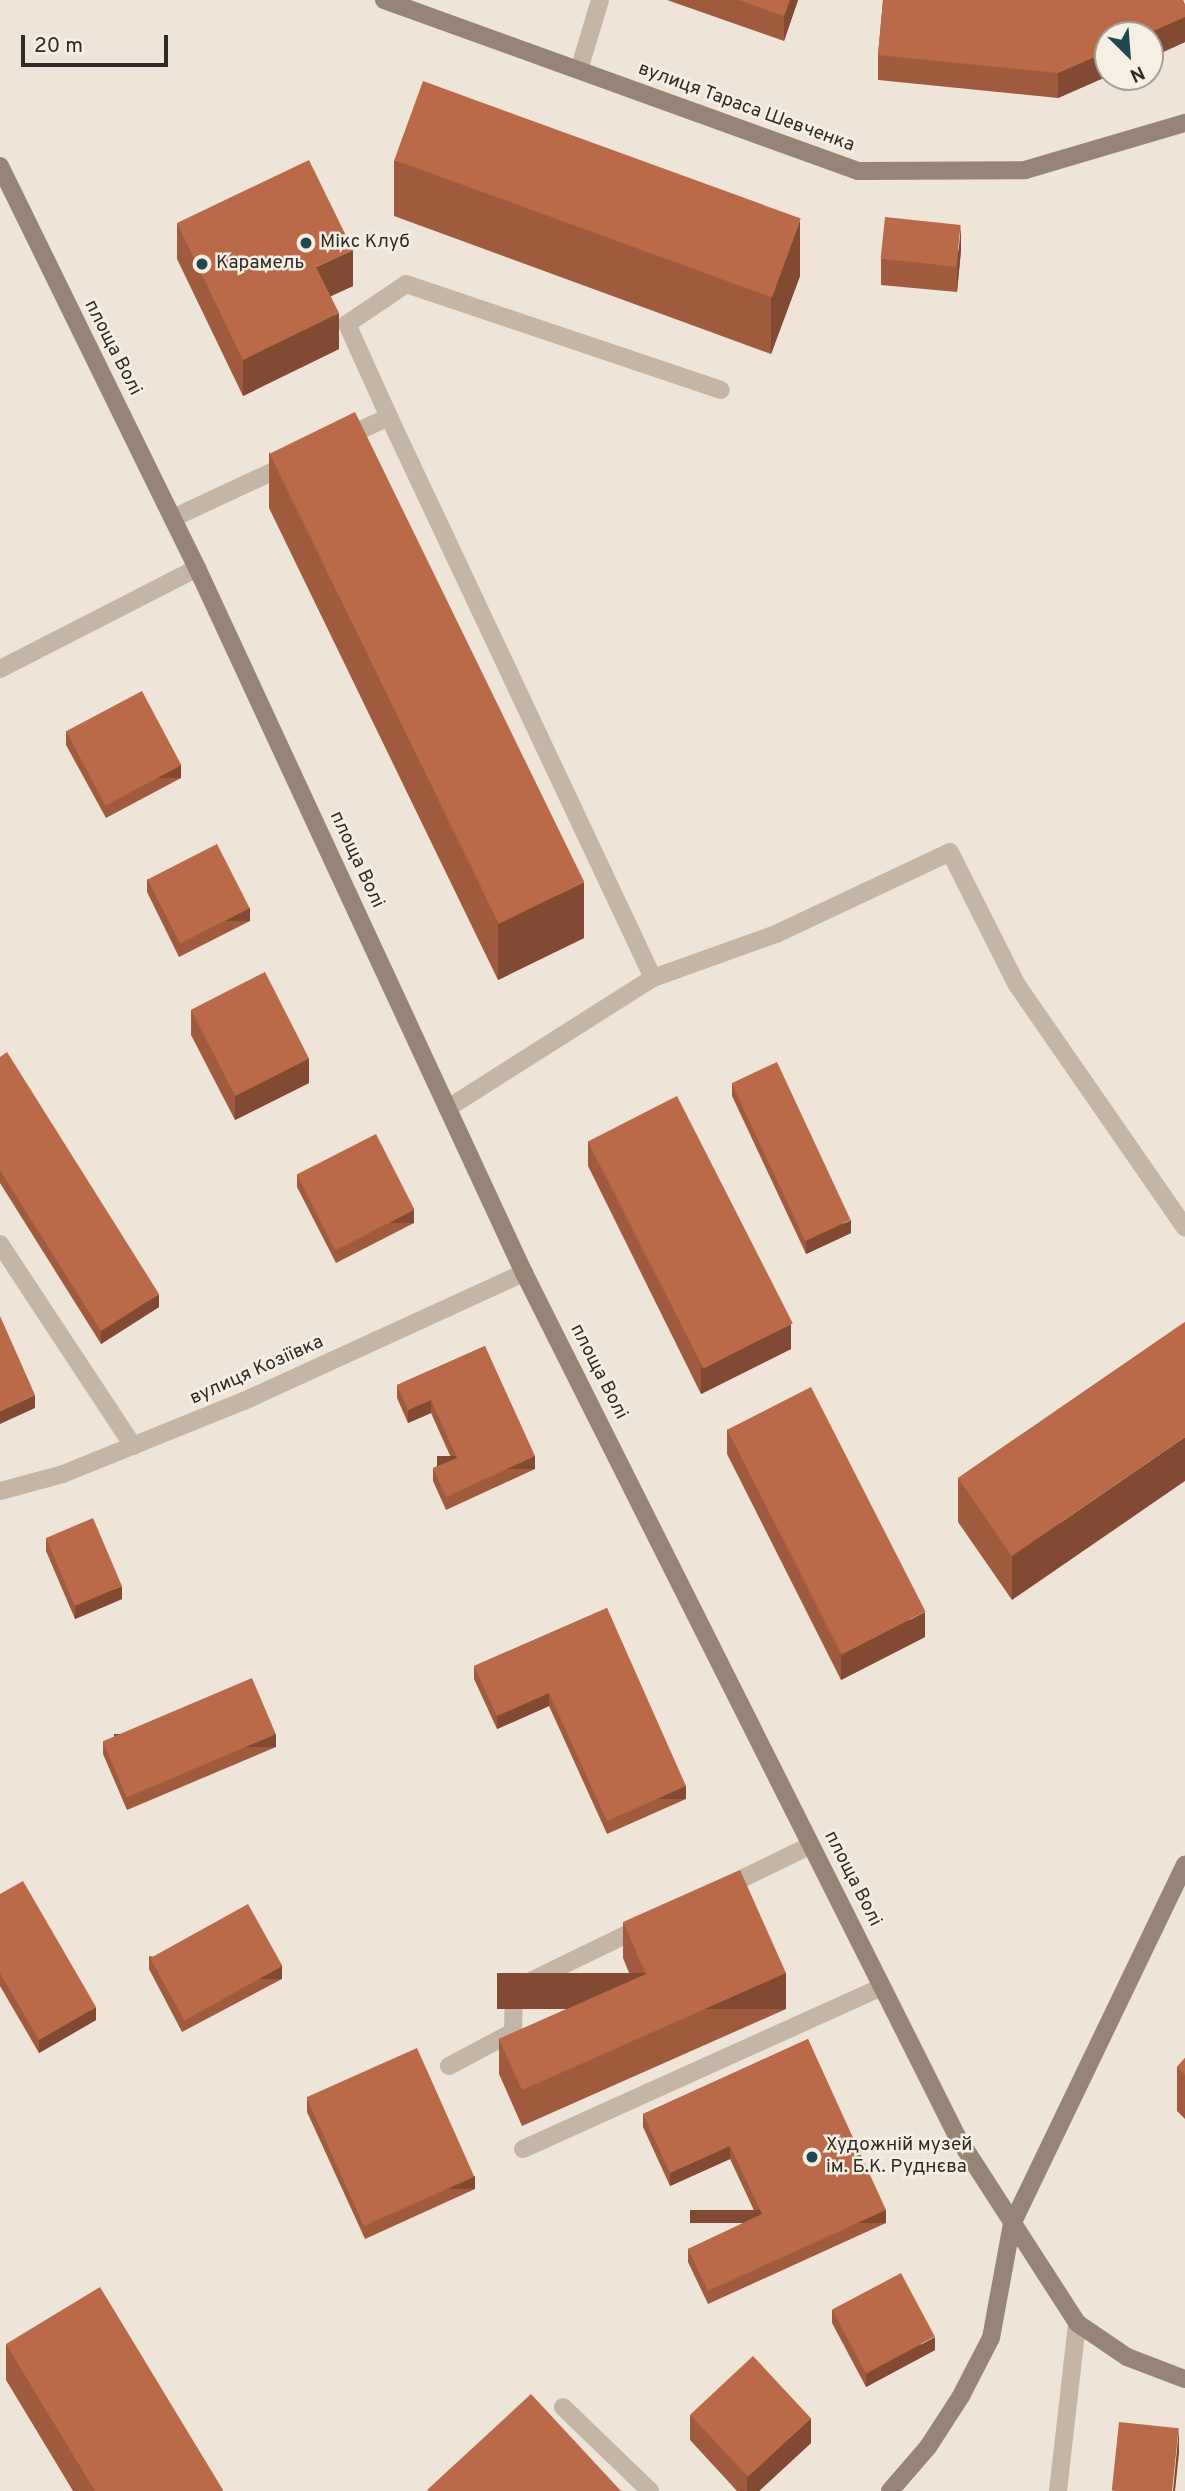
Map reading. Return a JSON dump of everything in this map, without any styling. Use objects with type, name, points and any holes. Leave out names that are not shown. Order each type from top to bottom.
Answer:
[{"type":"main road","name":"вулиця Тараса Шевченка","points":[[384,0],[858,171],[1025,170],[1185,123]]},
{"type":"main road","name":"площа Волі","points":[[0,166],[197,568],[524,1273],[958,2138],[1077,2323]]},
{"type":"main road","points":[[890,2491],[928,2447],[961,2396],[991,2338],[1013,2224],[1185,1865]]},
{"type":"main road","points":[[1077,2323],[1127,2357],[1185,2379]]},
{"type":"street","points":[[579,70],[600,0]]},
{"type":"street","points":[[653,978],[347,324],[406,284],[721,390]]},
{"type":"street","points":[[173,518],[389,417]]},
{"type":"street","points":[[0,669],[197,568]]},
{"type":"street","points":[[448,1108],[653,978],[776,934],[950,852],[1017,985],[1185,1228]]},
{"type":"street","points":[[0,1244],[133,1446]]},
{"type":"street","name":"вулиця Козіївка","points":[[0,1491],[63,1474],[244,1401],[524,1273]]},
{"type":"street","points":[[710,1894],[811,1845]]},
{"type":"street","points":[[449,2066],[513,2032],[514,1989],[661,1918]]},
{"type":"street","points":[[523,2149],[883,1987]]},
{"type":"street","points":[[1058,2491],[1077,2323]]},
{"type":"street","points":[[563,2407],[650,2491]]},
{"type":"building","points":[[739,0],[790,0],[784,16]]},
{"type":"building","points":[[883,0],[1183,0],[1185,5],[1185,17],[1164,26],[1164,21],[1094,21],[1094,57],[1058,73],[878,55]]},
{"type":"building","points":[[423,81],[801,218],[772,297],[394,160]]},
{"type":"building","points":[[309,160],[353,250],[316,267],[339,313],[243,360],[177,223]]},
{"type":"building","points":[[885,217],[961,225],[956,267],[881,259]]},
{"type":"building","points":[[355,412],[584,882],[499,924],[270,454]]},
{"type":"building","points":[[142,691],[181,765],[106,806],[66,731]]},
{"type":"building","points":[[217,844],[250,908],[180,944],[148,879]]},
{"type":"building","points":[[265,972],[309,1058],[235,1096],[191,1010]]},
{"type":"building","points":[[7,1052],[159,1294],[101,1331],[0,1170],[0,1057]]},
{"type":"building","points":[[777,1062],[851,1220],[805,1241],[732,1083]]},
{"type":"building","points":[[677,1096],[793,1323],[704,1369],[588,1141]]},
{"type":"building","points":[[376,1134],[415,1210],[335,1250],[297,1174]]},
{"type":"building","points":[[0,1316],[35,1395],[0,1411]]},
{"type":"building","points":[[1185,1322],[1185,1437],[1012,1556],[958,1478]]},
{"type":"building","points":[[485,1346],[535,1456],[446,1497],[433,1468],[457,1458],[431,1400],[408,1410],[397,1385]]},
{"type":"building","points":[[811,1387],[925,1612],[842,1654],[727,1430]]},
{"type":"building","points":[[93,1518],[122,1586],[75,1606],[46,1538]]},
{"type":"building","points":[[607,1608],[686,1786],[607,1821],[549,1693],[497,1716],[474,1666]]},
{"type":"building","points":[[252,1678],[276,1734],[127,1797],[103,1741]]},
{"type":"building","points":[[740,1870],[786,1973],[522,2090],[499,2039],[646,1974],[623,1922]]},
{"type":"building","points":[[23,1881],[96,2007],[39,2040],[0,1973],[0,1894]]},
{"type":"building","points":[[248,1904],[282,1966],[184,2020],[150,1958]]},
{"type":"building","points":[[808,2039],[886,2210],[708,2291],[688,2249],[762,2214],[730,2146],[670,2173],[643,2114]]},
{"type":"building","points":[[417,2048],[474,2177],[364,2226],[306,2097]]},
{"type":"building","points":[[1185,2058],[1185,2075],[1177,2067]]},
{"type":"building","points":[[901,2273],[935,2337],[866,2373],[832,2310]]},
{"type":"building","points":[[100,2287],[222,2491],[95,2491],[6,2344]]},
{"type":"building","points":[[753,2356],[811,2418],[748,2477],[690,2415]]},
{"type":"building","points":[[531,2394],[621,2491],[427,2490]]},
{"type":"building","points":[[1119,2422],[1179,2428],[1172,2491],[1112,2491]]},
{"type":"place","name":"Мікс Клуб","points":[[306,243]]},
{"type":"place","name":"Карамель","points":[[202,264]]},
{"type":"place","name":"Художній музей ім. Б.К. Руднєва","points":[[812,2157]]}]
